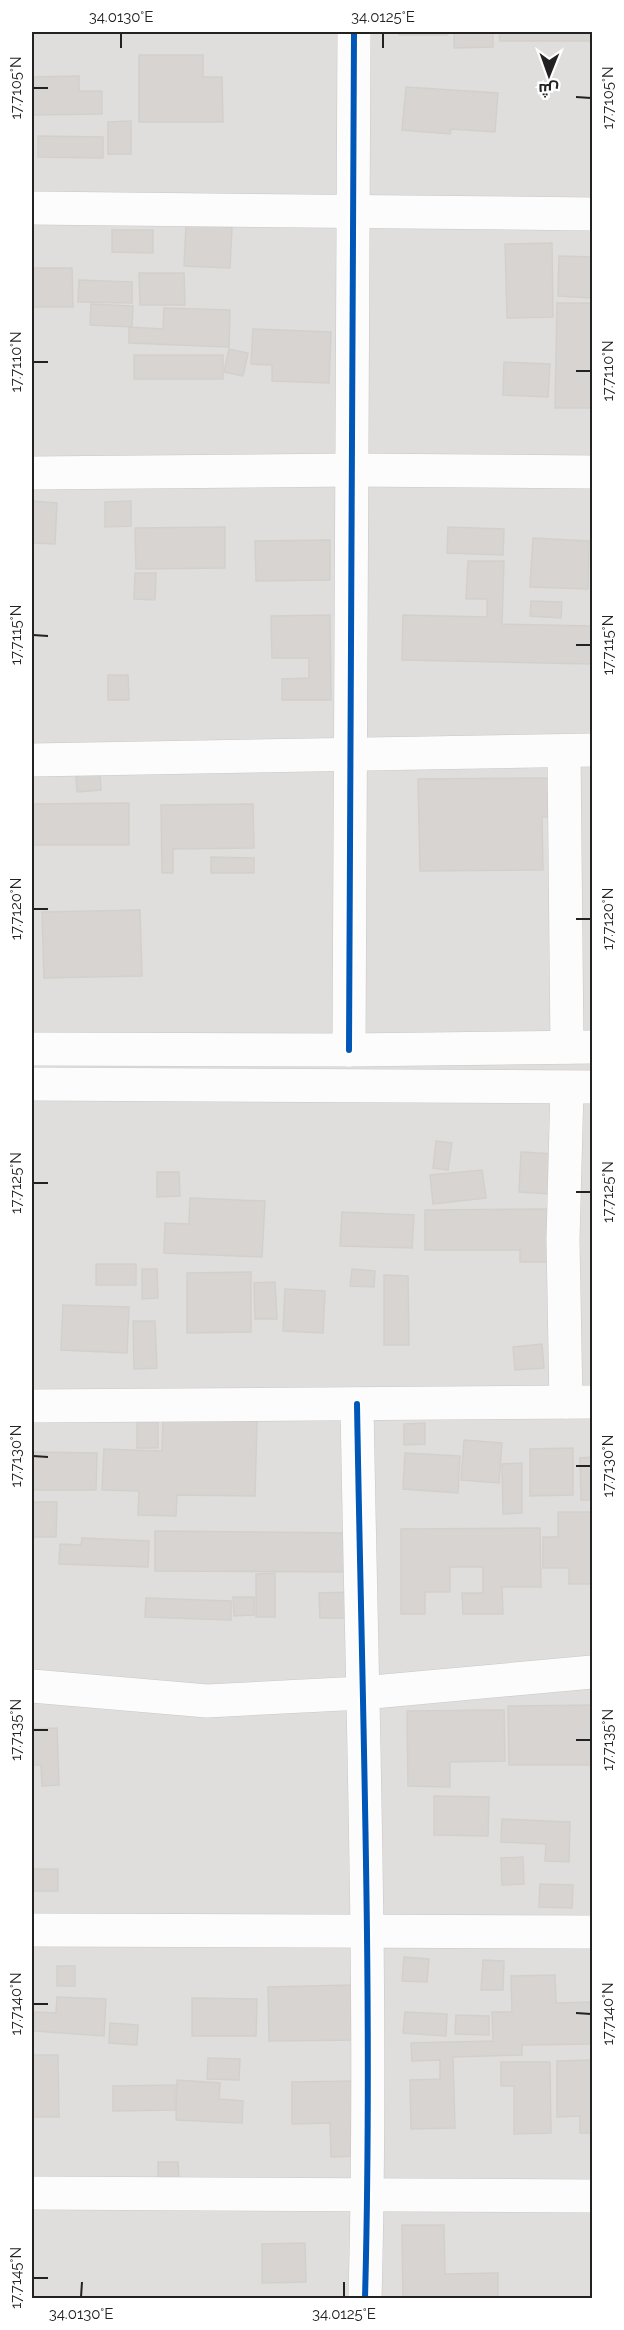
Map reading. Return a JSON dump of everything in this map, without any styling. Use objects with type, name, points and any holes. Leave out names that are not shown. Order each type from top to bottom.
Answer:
[{"type":"street","points":[[349,1050],[351,212],[354,32]]},
{"type":"street","points":[[32,208],[592,214]]},
{"type":"street","points":[[32,473],[350,470],[592,472]]},
{"type":"street","points":[[32,760],[578,751],[580,1047],[32,1050]]},
{"type":"street","points":[[32,1084],[580,1088],[562,1240],[579,1402],[32,1406]]},
{"type":"street","points":[[357,1404],[366,1931],[368,2195],[365,2298]]},
{"type":"street","points":[[32,1686],[207,1701],[362,1693],[592,1671]]},
{"type":"street","points":[[32,1930],[592,1932]]},
{"type":"street","points":[[32,2193],[592,2196]]},
{"type":"shaded area","points":[[32,32],[592,32],[592,2298],[32,2298]]},
{"type":"building","points":[[399,32],[447,32],[447,35],[399,35]]},
{"type":"building","points":[[454,32],[493,32],[493,47],[454,48]]},
{"type":"building","points":[[499,32],[592,32],[592,41],[500,41]]},
{"type":"building","points":[[139,55],[203,55],[203,77],[222,77],[223,122],[139,122]]},
{"type":"building","points":[[79,76],[79,91],[102,91],[102,114],[32,115],[32,77]]},
{"type":"building","points":[[406,87],[498,93],[495,132],[451,129],[450,134],[402,130]]},
{"type":"building","points":[[131,121],[131,154],[108,154],[108,122]]},
{"type":"building","points":[[38,136],[103,137],[103,158],[38,157]]},
{"type":"building","points":[[186,225],[232,227],[230,268],[184,266]]},
{"type":"building","points":[[112,230],[153,230],[153,253],[112,252]]},
{"type":"building","points":[[552,243],[553,317],[507,318],[505,244]]},
{"type":"building","points":[[559,256],[592,257],[592,298],[558,296]]},
{"type":"building","points":[[32,268],[72,268],[73,307],[32,307]]},
{"type":"building","points":[[139,273],[184,273],[185,305],[140,305]]},
{"type":"building","points":[[79,280],[132,282],[132,303],[78,302]]},
{"type":"building","points":[[557,303],[592,303],[592,408],[555,408]]},
{"type":"building","points":[[91,304],[133,306],[132,327],[90,325]]},
{"type":"building","points":[[164,308],[230,310],[229,347],[129,343],[129,327],[163,329]]},
{"type":"building","points":[[253,329],[331,332],[329,383],[272,381],[272,365],[251,364]]},
{"type":"building","points":[[229,349],[248,353],[243,376],[224,372]]},
{"type":"building","points":[[134,355],[223,355],[223,379],[134,379]]},
{"type":"building","points":[[504,362],[550,364],[548,397],[503,395]]},
{"type":"building","points":[[32,501],[57,503],[55,544],[32,543]]},
{"type":"building","points":[[131,501],[131,526],[105,527],[105,502]]},
{"type":"building","points":[[225,527],[225,568],[136,569],[135,528]]},
{"type":"building","points":[[448,527],[504,529],[503,555],[447,553]]},
{"type":"building","points":[[533,538],[589,541],[588,589],[530,587]]},
{"type":"building","points":[[330,540],[330,580],[256,581],[255,541]]},
{"type":"building","points":[[468,561],[504,561],[502,624],[592,626],[592,664],[402,660],[403,615],[487,617],[487,599],[466,599]]},
{"type":"building","points":[[135,573],[156,573],[155,600],[134,599]]},
{"type":"building","points":[[531,601],[562,602],[561,618],[530,616]]},
{"type":"building","points":[[330,615],[331,700],[282,700],[282,679],[309,678],[309,658],[272,658],[271,616]]},
{"type":"building","points":[[108,675],[128,675],[129,700],[108,700]]},
{"type":"building","points":[[100,773],[101,790],[77,792],[76,775]]},
{"type":"building","points":[[561,778],[561,817],[542,817],[543,870],[420,871],[418,779]]},
{"type":"building","points":[[129,803],[129,845],[32,845],[32,804]]},
{"type":"building","points":[[253,804],[254,848],[173,849],[173,873],[162,873],[161,805]]},
{"type":"building","points":[[211,857],[254,858],[254,873],[211,873]]},
{"type":"building","points":[[140,910],[142,976],[44,978],[42,912]]},
{"type":"building","points":[[436,1141],[452,1143],[448,1170],[433,1168]]},
{"type":"building","points":[[521,1152],[554,1154],[552,1194],[519,1192]]},
{"type":"building","points":[[482,1170],[486,1198],[433,1204],[430,1175]]},
{"type":"building","points":[[157,1172],[179,1172],[180,1196],[157,1197]]},
{"type":"building","points":[[190,1198],[265,1201],[262,1257],[164,1253],[165,1223],[189,1224]]},
{"type":"building","points":[[548,1209],[549,1262],[520,1262],[520,1250],[425,1250],[425,1210]]},
{"type":"building","points":[[342,1212],[414,1215],[412,1248],[340,1246]]},
{"type":"building","points":[[96,1264],[136,1264],[136,1285],[96,1285]]},
{"type":"building","points":[[142,1269],[157,1269],[158,1298],[142,1299]]},
{"type":"building","points":[[352,1269],[375,1271],[374,1287],[350,1286]]},
{"type":"building","points":[[251,1272],[251,1332],[187,1333],[187,1273]]},
{"type":"building","points":[[384,1275],[408,1276],[409,1345],[384,1345]]},
{"type":"building","points":[[275,1282],[277,1319],[255,1319],[254,1283]]},
{"type":"building","points":[[285,1289],[325,1291],[323,1333],[283,1331]]},
{"type":"building","points":[[63,1305],[129,1307],[127,1353],[61,1350]]},
{"type":"building","points":[[133,1321],[155,1321],[157,1368],[134,1369]]},
{"type":"building","points":[[542,1344],[544,1368],[515,1370],[513,1347]]},
{"type":"building","points":[[163,1419],[257,1421],[255,1496],[177,1495],[176,1516],[138,1515],[139,1491],[102,1490],[104,1449],[162,1451]]},
{"type":"building","points":[[158,1421],[158,1448],[137,1448],[137,1422]]},
{"type":"building","points":[[425,1423],[425,1444],[404,1445],[404,1424]]},
{"type":"building","points":[[464,1440],[502,1443],[499,1483],[461,1480]]},
{"type":"building","points":[[573,1448],[573,1495],[530,1496],[530,1449]]},
{"type":"building","points":[[32,1452],[97,1453],[96,1490],[32,1490]]},
{"type":"building","points":[[405,1453],[460,1456],[458,1493],[403,1489]]},
{"type":"building","points":[[592,1457],[592,1500],[581,1500],[580,1458]]},
{"type":"building","points":[[522,1463],[522,1513],[503,1514],[502,1464]]},
{"type":"building","points":[[32,1502],[57,1502],[56,1537],[32,1537]]},
{"type":"building","points":[[558,1512],[592,1512],[592,1584],[569,1584],[569,1568],[543,1568],[543,1537],[558,1537]]},
{"type":"building","points":[[540,1528],[541,1587],[502,1587],[503,1614],[463,1614],[462,1593],[483,1593],[483,1567],[450,1567],[450,1592],[425,1592],[425,1614],[401,1614],[401,1529]]},
{"type":"building","points":[[155,1531],[353,1533],[353,1572],[155,1571]]},
{"type":"building","points":[[82,1538],[149,1541],[148,1567],[59,1564],[60,1544],[81,1545]]},
{"type":"building","points":[[275,1573],[275,1617],[256,1617],[256,1574]]},
{"type":"building","points":[[353,1592],[353,1618],[320,1618],[319,1593]]},
{"type":"building","points":[[233,1597],[254,1597],[254,1615],[234,1616]]},
{"type":"building","points":[[146,1598],[231,1601],[231,1620],[145,1617]]},
{"type":"building","points":[[592,1705],[592,1765],[509,1765],[508,1706]]},
{"type":"building","points":[[504,1710],[505,1761],[450,1762],[450,1787],[408,1786],[407,1711]]},
{"type":"building","points":[[57,1728],[59,1785],[42,1786],[41,1765],[32,1765],[32,1729]]},
{"type":"building","points":[[434,1796],[489,1797],[488,1836],[434,1835]]},
{"type":"building","points":[[502,1819],[570,1822],[569,1862],[545,1861],[546,1844],[501,1842]]},
{"type":"building","points":[[523,1857],[524,1884],[502,1885],[501,1858]]},
{"type":"building","points":[[32,1869],[58,1869],[58,1891],[32,1891]]},
{"type":"building","points":[[540,1884],[573,1885],[572,1908],[539,1907]]},
{"type":"building","points":[[404,1957],[429,1959],[427,1982],[402,1981]]},
{"type":"building","points":[[483,1960],[504,1961],[503,1990],[481,1990]]},
{"type":"building","points":[[57,1966],[75,1966],[75,1986],[57,1986]]},
{"type":"building","points":[[555,1975],[556,2003],[592,2002],[592,2044],[522,2045],[522,2055],[453,2057],[455,2128],[411,2129],[410,2080],[440,2079],[440,2060],[412,2061],[411,2043],[493,2041],[492,2012],[512,2012],[511,1976]]},
{"type":"building","points":[[354,1985],[359,2040],[269,2041],[268,1987]]},
{"type":"building","points":[[57,1997],[106,1999],[104,2036],[34,2031],[35,2012],[56,2013]]},
{"type":"building","points":[[192,1998],[257,1999],[256,2036],[192,2036]]},
{"type":"building","points":[[405,2012],[447,2014],[446,2036],[403,2033]]},
{"type":"building","points":[[456,2015],[489,2016],[489,2035],[455,2034]]},
{"type":"building","points":[[110,2023],[138,2025],[137,2045],[109,2043]]},
{"type":"building","points":[[32,2055],[58,2055],[59,2117],[32,2117]]},
{"type":"building","points":[[208,2058],[240,2059],[239,2080],[207,2079]]},
{"type":"building","points":[[592,2060],[592,2133],[580,2133],[580,2116],[557,2117],[557,2061]]},
{"type":"building","points":[[501,2062],[550,2062],[551,2133],[514,2134],[514,2086],[501,2086]]},
{"type":"building","points":[[177,2080],[220,2083],[219,2099],[243,2101],[242,2123],[176,2120]]},
{"type":"building","points":[[354,2081],[356,2156],[331,2157],[330,2123],[292,2124],[292,2082]]},
{"type":"building","points":[[175,2085],[175,2110],[113,2111],[113,2086]]},
{"type":"building","points":[[158,2162],[178,2162],[179,2180],[158,2181]]},
{"type":"building","points":[[402,2225],[444,2225],[445,2274],[498,2273],[498,2298],[403,2298]]},
{"type":"building","points":[[305,2243],[306,2282],[262,2283],[262,2244]]},
{"type":"cycle path","points":[[349,1050],[354,32]]},
{"type":"cycle path","points":[[357,1404],[367,1963],[365,2298]]}]
